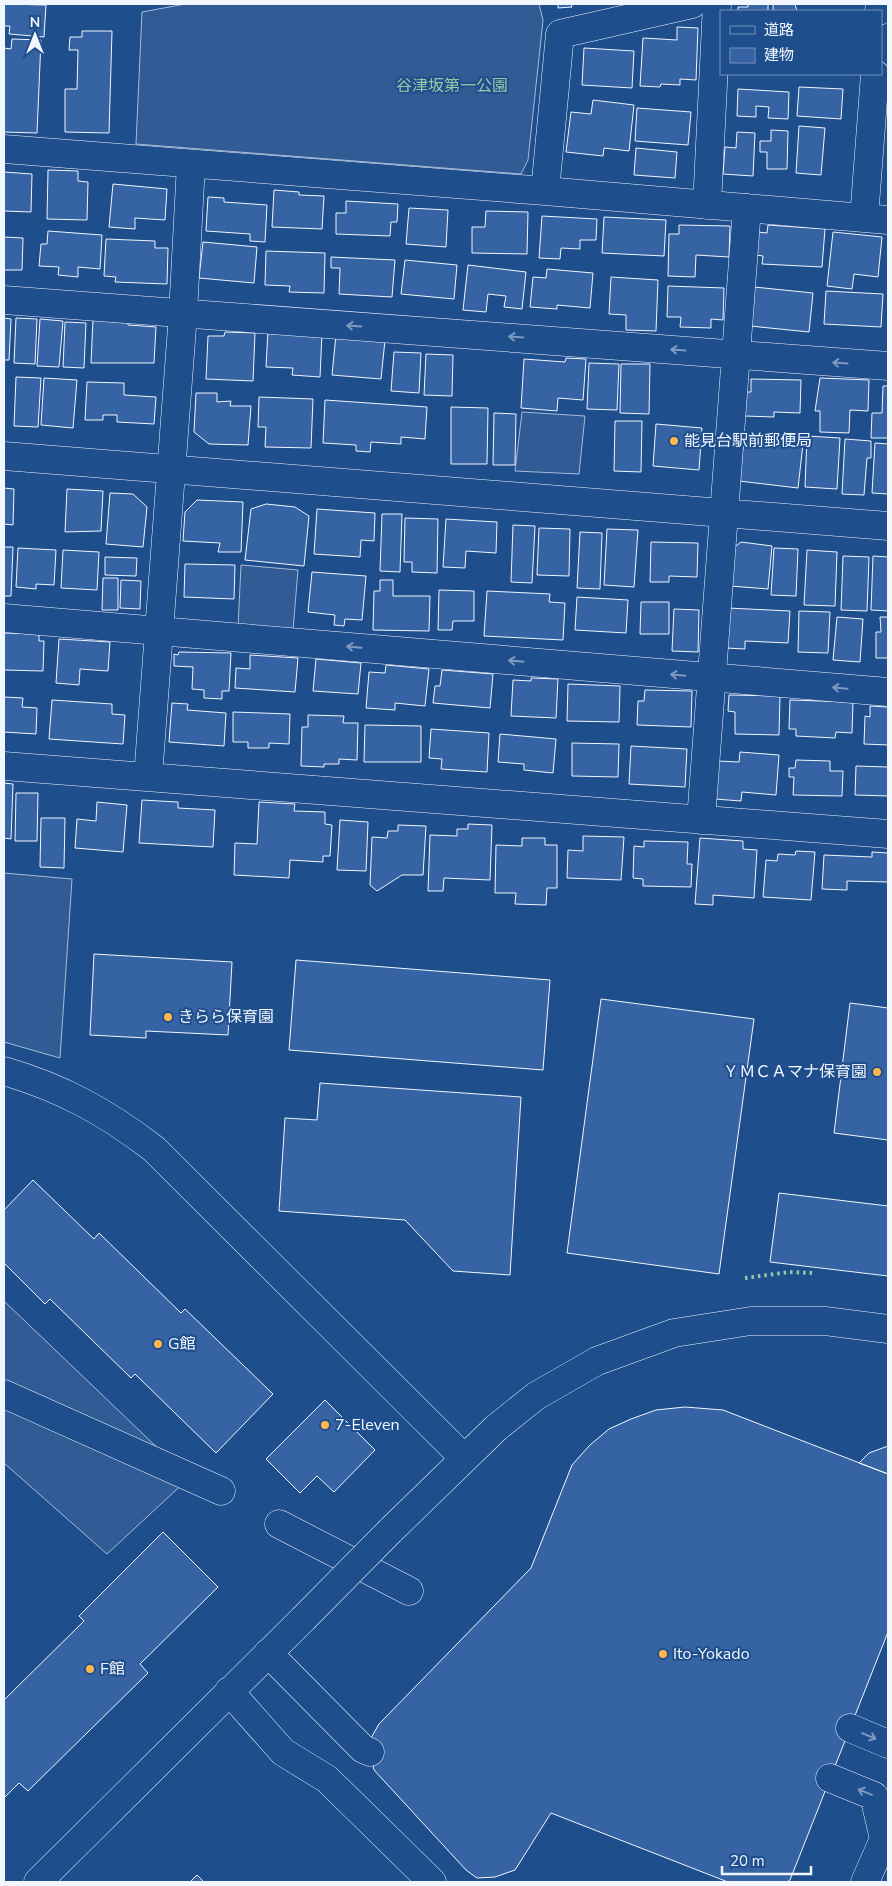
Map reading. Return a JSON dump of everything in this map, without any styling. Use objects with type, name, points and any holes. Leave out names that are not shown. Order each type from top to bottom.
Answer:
[{"type":"street","points":[[544,191],[560,34],[692,4]]},
{"type":"street","points":[[707,205],[717,4]]},
{"type":"street","points":[[4,149],[876,219],[875,75]]},
{"type":"street","points":[[148,777],[183,314],[191,164]]},
{"type":"street","points":[[701,820],[725,513],[734,354],[747,208]]},
{"type":"street","points":[[4,300],[888,366]]},
{"type":"street","points":[[4,456],[888,526]]},
{"type":"street","points":[[4,618],[888,692]]},
{"type":"street","points":[[4,766],[888,834]]},
{"type":"street","points":[[4,1071],[41,1081],[77,1098],[117,1121],[154,1148],[464,1458]]},
{"type":"street","points":[[38,1882],[464,1458],[536,1396],[597,1361],[674,1333],[752,1321],[825,1321],[888,1329]]},
{"type":"street","points":[[4,1394],[220,1491]]},
{"type":"street","points":[[279,1524],[409,1591]]},
{"type":"street","points":[[268,1653],[364,1749],[370,1752]]},
{"type":"street","points":[[229,1691],[283,1752],[327,1779],[432,1882]]},
{"type":"street","points":[[850,1728],[888,1744]]},
{"type":"street","points":[[830,1778],[874,1796],[884,1839],[865,1882]]},
{"type":"shaded area","name":"谷津坂第一公園","points":[[185,4],[539,4],[543,20],[528,160],[521,174],[136,144],[142,12]]},
{"type":"shaded area","points":[[522,412],[585,416],[579,474],[515,471]]},
{"type":"shaded area","points":[[241,565],[298,570],[293,630],[238,628]]},
{"type":"shaded area","points":[[4,873],[72,879],[60,1058],[4,1042]]},
{"type":"shaded area","points":[[4,1301],[189,1478],[107,1554],[4,1463]]},
{"type":"building","points":[[4,4],[46,5],[44,37],[9,34],[10,26],[4,26]]},
{"type":"building","points":[[558,4],[571,4],[572,7],[558,8]]},
{"type":"building","points":[[748,4],[768,4],[768,10],[738,10],[738,7],[748,7]]},
{"type":"building","points":[[773,4],[795,4],[797,10],[773,10]]},
{"type":"building","points":[[677,27],[698,28],[696,80],[680,79],[680,85],[640,86],[643,38],[677,40]]},
{"type":"building","points":[[82,31],[112,31],[109,133],[65,132],[65,89],[77,89],[78,50],[69,50],[70,37],[82,37]]},
{"type":"building","points":[[12,39],[41,40],[37,133],[4,132],[4,48],[11,49]]},
{"type":"building","points":[[584,48],[634,51],[632,88],[582,85]]},
{"type":"building","points":[[799,87],[843,89],[841,119],[797,116]]},
{"type":"building","points":[[738,89],[789,92],[788,119],[768,118],[769,107],[756,106],[756,117],[737,116]]},
{"type":"building","points":[[593,100],[634,105],[629,151],[604,148],[603,156],[566,152],[571,112],[591,114]]},
{"type":"building","points":[[637,108],[691,112],[688,145],[635,141]]},
{"type":"building","points":[[799,126],[825,128],[821,175],[796,173]]},
{"type":"building","points":[[771,130],[788,131],[787,169],[767,169],[767,152],[760,152],[760,141],[771,141]]},
{"type":"building","points":[[737,132],[755,133],[753,176],[723,174],[725,147],[736,148]]},
{"type":"building","points":[[636,148],[677,152],[675,178],[634,175]]},
{"type":"building","points":[[48,170],[78,171],[78,181],[88,182],[87,220],[47,219]]},
{"type":"building","points":[[4,172],[32,174],[31,212],[4,211]]},
{"type":"building","points":[[113,184],[167,189],[165,220],[135,218],[135,229],[109,227]]},
{"type":"building","points":[[274,190],[299,192],[299,195],[324,196],[322,229],[272,227]]},
{"type":"building","points":[[208,197],[224,198],[224,202],[267,205],[265,242],[250,241],[250,234],[206,231]]},
{"type":"building","points":[[346,201],[398,204],[397,222],[391,222],[390,236],[336,234],[336,213],[346,213]]},
{"type":"building","points":[[409,208],[448,210],[446,247],[406,244]]},
{"type":"building","points":[[486,211],[528,212],[527,254],[472,253],[472,227],[485,227]]},
{"type":"building","points":[[542,216],[597,219],[596,240],[580,240],[580,249],[561,248],[560,259],[539,258]]},
{"type":"building","points":[[604,217],[666,220],[664,256],[602,253]]},
{"type":"building","points":[[679,225],[730,226],[729,257],[696,255],[695,277],[668,276],[669,234],[679,234]]},
{"type":"building","points":[[768,225],[825,229],[822,267],[762,264],[763,256],[756,255],[758,232],[767,233]]},
{"type":"building","points":[[48,231],[102,235],[100,269],[78,267],[78,277],[58,275],[59,267],[39,266],[41,244],[47,244]]},
{"type":"building","points":[[833,232],[882,237],[878,277],[854,274],[852,289],[827,286]]},
{"type":"building","points":[[4,237],[23,238],[22,270],[4,270]]},
{"type":"building","points":[[106,239],[155,241],[155,248],[168,248],[167,284],[115,282],[116,277],[104,276]]},
{"type":"building","points":[[203,242],[257,247],[254,283],[199,278]]},
{"type":"building","points":[[266,251],[325,253],[324,293],[289,292],[290,286],[265,285]]},
{"type":"building","points":[[331,257],[395,260],[392,297],[339,294],[340,268],[331,268]]},
{"type":"building","points":[[405,260],[457,265],[454,299],[401,294]]},
{"type":"building","points":[[468,265],[526,272],[522,309],[504,307],[506,296],[488,294],[486,312],[463,310]]},
{"type":"building","points":[[547,269],[593,273],[590,308],[557,305],[557,309],[530,307],[533,277],[546,278]]},
{"type":"building","points":[[611,277],[658,280],[656,331],[626,330],[626,315],[609,314]]},
{"type":"building","points":[[668,286],[724,288],[723,320],[711,319],[711,328],[680,327],[681,317],[667,317]]},
{"type":"building","points":[[754,287],[813,293],[809,332],[750,326]]},
{"type":"building","points":[[826,291],[883,294],[881,327],[824,324]]},
{"type":"building","points":[[4,318],[11,319],[9,360],[4,360]]},
{"type":"building","points":[[16,318],[37,319],[35,364],[14,363]]},
{"type":"building","points":[[40,319],[63,321],[59,367],[37,366]]},
{"type":"building","points":[[93,319],[128,320],[128,325],[156,327],[154,363],[91,363]]},
{"type":"building","points":[[65,322],[86,323],[84,368],[63,367]]},
{"type":"building","points":[[268,330],[322,333],[320,377],[292,375],[293,368],[266,367]]},
{"type":"building","points":[[225,332],[255,333],[253,381],[206,379],[208,336],[224,336]]},
{"type":"building","points":[[336,335],[385,340],[381,379],[332,375]]},
{"type":"building","points":[[394,352],[421,353],[419,393],[391,391]]},
{"type":"building","points":[[426,354],[453,355],[452,396],[424,395]]},
{"type":"building","points":[[566,358],[586,359],[583,400],[558,398],[557,411],[521,408],[524,359],[565,362]]},
{"type":"building","points":[[589,363],[619,364],[617,410],[587,409]]},
{"type":"building","points":[[621,364],[650,364],[649,414],[620,413]]},
{"type":"building","points":[[16,377],[41,378],[38,427],[14,426]]},
{"type":"building","points":[[44,378],[77,380],[73,428],[41,425]]},
{"type":"building","points":[[820,378],[869,380],[868,411],[850,410],[849,433],[820,432],[820,411],[815,411]]},
{"type":"building","points":[[751,379],[801,380],[800,413],[774,412],[774,417],[745,416],[746,392],[751,392]]},
{"type":"building","points":[[87,382],[124,383],[124,395],[156,397],[154,424],[117,422],[117,415],[103,415],[103,420],[85,420]]},
{"type":"building","points":[[883,386],[888,386],[888,438],[871,438],[872,413],[882,413]]},
{"type":"building","points":[[196,393],[217,393],[217,402],[231,401],[230,406],[251,406],[248,445],[209,444],[194,432]]},
{"type":"building","points":[[259,397],[313,399],[311,448],[265,447],[266,427],[258,427]]},
{"type":"building","points":[[325,400],[427,407],[425,439],[401,437],[401,444],[371,442],[370,452],[356,451],[356,445],[323,443]]},
{"type":"building","points":[[451,407],[488,408],[487,464],[451,464]]},
{"type":"building","points":[[494,413],[516,414],[515,465],[493,465]]},
{"type":"building","points":[[615,421],[642,421],[641,472],[614,471]]},
{"type":"building","points":[[656,424],[702,428],[699,470],[653,466]]},
{"type":"building","points":[[775,435],[797,438],[796,443],[803,444],[798,488],[739,481],[744,439],[775,442]]},
{"type":"building","points":[[807,436],[840,438],[837,489],[805,487]]},
{"type":"building","points":[[845,439],[871,441],[871,458],[867,458],[864,495],[842,494]]},
{"type":"building","points":[[875,443],[888,444],[888,494],[872,493]]},
{"type":"building","points":[[4,488],[14,489],[13,525],[4,524]]},
{"type":"building","points":[[67,489],[103,491],[101,531],[65,532]]},
{"type":"building","points":[[110,493],[133,494],[147,507],[143,547],[106,544]]},
{"type":"building","points":[[197,500],[243,502],[241,552],[218,552],[220,543],[183,541],[185,512]]},
{"type":"building","points":[[266,504],[295,507],[309,516],[304,566],[245,560],[251,509]]},
{"type":"building","points":[[317,509],[375,513],[374,541],[361,540],[360,557],[314,554]]},
{"type":"building","points":[[382,514],[402,514],[400,572],[380,571]]},
{"type":"building","points":[[405,518],[438,519],[437,573],[412,572],[412,562],[404,562]]},
{"type":"building","points":[[446,519],[497,522],[496,553],[466,551],[465,568],[443,567]]},
{"type":"building","points":[[513,525],[535,526],[532,583],[511,582]]},
{"type":"building","points":[[539,528],[570,529],[569,576],[537,575]]},
{"type":"building","points":[[607,529],[638,530],[634,587],[604,585]]},
{"type":"building","points":[[580,532],[602,533],[600,589],[577,588]]},
{"type":"building","points":[[651,542],[698,543],[697,577],[669,576],[669,582],[650,582]]},
{"type":"building","points":[[741,542],[772,546],[768,589],[730,586],[731,550]]},
{"type":"building","points":[[4,547],[13,547],[11,596],[4,596]]},
{"type":"building","points":[[18,548],[56,550],[54,585],[36,584],[36,589],[16,587]]},
{"type":"building","points":[[774,548],[798,549],[796,596],[771,595]]},
{"type":"building","points":[[63,550],[99,552],[97,590],[61,588]]},
{"type":"building","points":[[807,550],[837,552],[835,606],[804,605]]},
{"type":"building","points":[[843,556],[869,557],[867,611],[841,610]]},
{"type":"building","points":[[873,556],[888,557],[888,611],[871,610]]},
{"type":"building","points":[[105,557],[137,558],[136,576],[105,575]]},
{"type":"building","points":[[185,564],[235,565],[234,599],[184,597]]},
{"type":"building","points":[[312,572],[366,576],[362,620],[345,619],[344,626],[334,625],[335,615],[308,612]]},
{"type":"building","points":[[103,578],[118,578],[118,610],[102,610]]},
{"type":"building","points":[[121,580],[141,581],[140,609],[120,608]]},
{"type":"building","points":[[380,580],[393,580],[393,596],[430,596],[429,631],[373,630],[374,591],[380,591]]},
{"type":"building","points":[[439,590],[474,591],[474,621],[453,621],[452,630],[438,630]]},
{"type":"building","points":[[487,591],[550,594],[549,602],[565,603],[563,640],[484,636]]},
{"type":"building","points":[[577,597],[628,600],[626,633],[575,630]]},
{"type":"building","points":[[641,602],[669,602],[669,634],[640,634]]},
{"type":"building","points":[[728,608],[790,611],[788,643],[745,641],[745,649],[726,648]]},
{"type":"building","points":[[674,609],[699,610],[698,652],[672,651]]},
{"type":"building","points":[[799,611],[830,612],[828,653],[798,652]]},
{"type":"building","points":[[837,617],[863,619],[860,662],[833,660]]},
{"type":"building","points":[[880,617],[888,617],[888,658],[876,658],[876,632],[881,632]]},
{"type":"building","points":[[4,633],[39,634],[39,641],[44,641],[43,671],[4,670]]},
{"type":"building","points":[[59,639],[110,642],[108,671],[80,669],[79,685],[56,683]]},
{"type":"building","points":[[179,652],[231,653],[229,691],[222,691],[222,699],[204,698],[204,690],[192,689],[193,667],[174,666],[174,654],[178,655]]},
{"type":"building","points":[[250,655],[298,658],[295,692],[235,688],[236,668],[250,669]]},
{"type":"building","points":[[316,659],[361,663],[358,694],[313,691]]},
{"type":"building","points":[[386,665],[429,669],[425,706],[395,703],[395,710],[366,708],[369,672],[385,673]]},
{"type":"building","points":[[442,670],[493,674],[490,708],[433,703],[435,686],[440,686]]},
{"type":"building","points":[[531,678],[558,679],[556,718],[511,716],[513,680],[531,681]]},
{"type":"building","points":[[568,684],[620,686],[619,722],[567,721]]},
{"type":"building","points":[[645,690],[692,691],[691,727],[637,725],[638,701],[644,701]]},
{"type":"building","points":[[729,695],[780,696],[779,735],[735,734],[735,712],[728,711]]},
{"type":"building","points":[[4,697],[23,698],[22,707],[37,708],[36,734],[4,732]]},
{"type":"building","points":[[52,700],[112,704],[112,714],[125,715],[123,744],[49,739]]},
{"type":"building","points":[[790,700],[853,702],[852,733],[836,732],[835,738],[796,736],[796,729],[789,729]]},
{"type":"building","points":[[172,703],[188,704],[187,710],[226,713],[224,746],[169,742]]},
{"type":"building","points":[[870,706],[888,707],[888,745],[864,744],[865,716],[870,717]]},
{"type":"building","points":[[233,712],[290,714],[289,744],[269,743],[269,748],[248,748],[248,742],[233,742]]},
{"type":"building","points":[[308,715],[344,716],[343,723],[358,723],[357,760],[339,759],[339,764],[324,764],[324,767],[301,766],[302,727],[308,727]]},
{"type":"building","points":[[365,725],[421,726],[421,762],[364,762]]},
{"type":"building","points":[[431,729],[489,733],[487,772],[441,769],[442,759],[429,758]]},
{"type":"building","points":[[500,734],[556,739],[553,773],[524,770],[524,764],[498,762]]},
{"type":"building","points":[[572,743],[619,744],[618,777],[572,776]]},
{"type":"building","points":[[631,746],[687,749],[685,787],[629,784]]},
{"type":"building","points":[[740,752],[779,755],[776,795],[742,792],[741,801],[715,799],[718,761],[739,762]]},
{"type":"building","points":[[796,760],[830,761],[830,771],[843,771],[842,796],[793,795],[794,777],[789,777],[789,768],[795,768]]},
{"type":"building","points":[[856,766],[888,767],[888,796],[855,795]]},
{"type":"building","points":[[4,783],[13,784],[11,839],[4,838]]},
{"type":"building","points":[[16,793],[38,793],[37,841],[15,841]]},
{"type":"building","points":[[142,800],[178,802],[178,808],[215,810],[213,847],[139,843]]},
{"type":"building","points":[[97,802],[127,805],[123,852],[75,848],[77,819],[96,821]]},
{"type":"building","points":[[259,802],[295,804],[294,811],[325,812],[325,824],[332,825],[330,856],[323,856],[323,862],[290,860],[289,878],[234,875],[235,843],[257,844]]},
{"type":"building","points":[[41,818],[65,818],[64,868],[40,867]]},
{"type":"building","points":[[340,820],[368,822],[366,871],[337,870]]},
{"type":"building","points":[[468,824],[492,825],[490,880],[444,878],[443,891],[428,891],[430,835],[457,836],[457,829],[468,829]]},
{"type":"building","points":[[398,825],[426,826],[423,875],[402,875],[377,891],[370,885],[372,837],[387,838],[388,831],[398,831]]},
{"type":"building","points":[[583,836],[624,837],[621,880],[567,878],[568,850],[583,851]]},
{"type":"building","points":[[522,838],[545,838],[545,845],[557,845],[557,888],[547,888],[546,905],[515,904],[516,893],[495,893],[496,845],[522,846]]},
{"type":"building","points":[[700,838],[743,841],[743,849],[757,850],[754,898],[713,895],[713,905],[695,904]]},
{"type":"building","points":[[644,841],[688,842],[687,864],[692,864],[691,887],[643,886],[643,879],[633,878],[634,846],[644,847]]},
{"type":"building","points":[[796,851],[815,852],[811,900],[763,897],[766,860],[777,861],[778,854],[795,855]]},
{"type":"building","points":[[872,852],[888,853],[888,882],[847,881],[847,890],[822,889],[824,855],[872,857]]},
{"type":"building","points":[[94,954],[232,962],[228,1035],[146,1031],[146,1038],[90,1035]]},
{"type":"building","points":[[296,960],[550,980],[543,1070],[289,1050]]},
{"type":"building","points":[[601,999],[754,1019],[719,1274],[567,1253]]},
{"type":"building","points":[[850,1003],[888,1008],[888,1140],[834,1133]]},
{"type":"building","points":[[320,1083],[521,1097],[510,1275],[453,1271],[405,1220],[279,1211],[285,1118],[317,1120]]},
{"type":"building","name":"G館","points":[[33,1180],[94,1239],[99,1233],[181,1313],[185,1309],[273,1394],[216,1453],[135,1374],[131,1378],[50,1299],[45,1304],[4,1263],[4,1210]]},
{"type":"building","points":[[779,1193],[888,1206],[888,1276],[770,1262]]},
{"type":"building","name":"7-Eleven","points":[[325,1400],[375,1450],[334,1492],[317,1476],[300,1493],[266,1459]]},
{"type":"building","name":"Ito-Yokado","points":[[685,1407],[723,1410],[888,1474],[888,1632],[790,1880],[787,1882],[728,1882],[551,1813],[515,1870],[495,1877],[477,1878],[466,1870],[374,1770],[370,1752],[371,1738],[379,1724],[531,1568],[572,1465],[590,1445],[609,1429],[631,1419],[656,1410]]},
{"type":"building","points":[[888,1446],[888,1474],[859,1463],[869,1453]]},
{"type":"building","name":"F館","points":[[163,1532],[218,1587],[140,1664],[148,1673],[28,1791],[19,1783],[4,1798],[4,1700],[84,1621],[79,1616]]},
{"type":"building","points":[[197,1875],[204,1882],[190,1882]]},
{"type":"hedge","points":[[745,1278],[789,1272],[814,1273]]},
{"type":"place","name":"能見台駅前郵便局","points":[[674,441]]},
{"type":"place","name":"きらら保育園","points":[[168,1017]]},
{"type":"place","name":"ＹＭＣＡマナ保育園","points":[[877,1072]]},
{"type":"place","name":"G館","points":[[158,1344]]},
{"type":"place","name":"7-Eleven","points":[[325,1425]]},
{"type":"place","name":"Ito-Yokado","points":[[663,1654]]},
{"type":"place","name":"F館","points":[[90,1669]]}]
